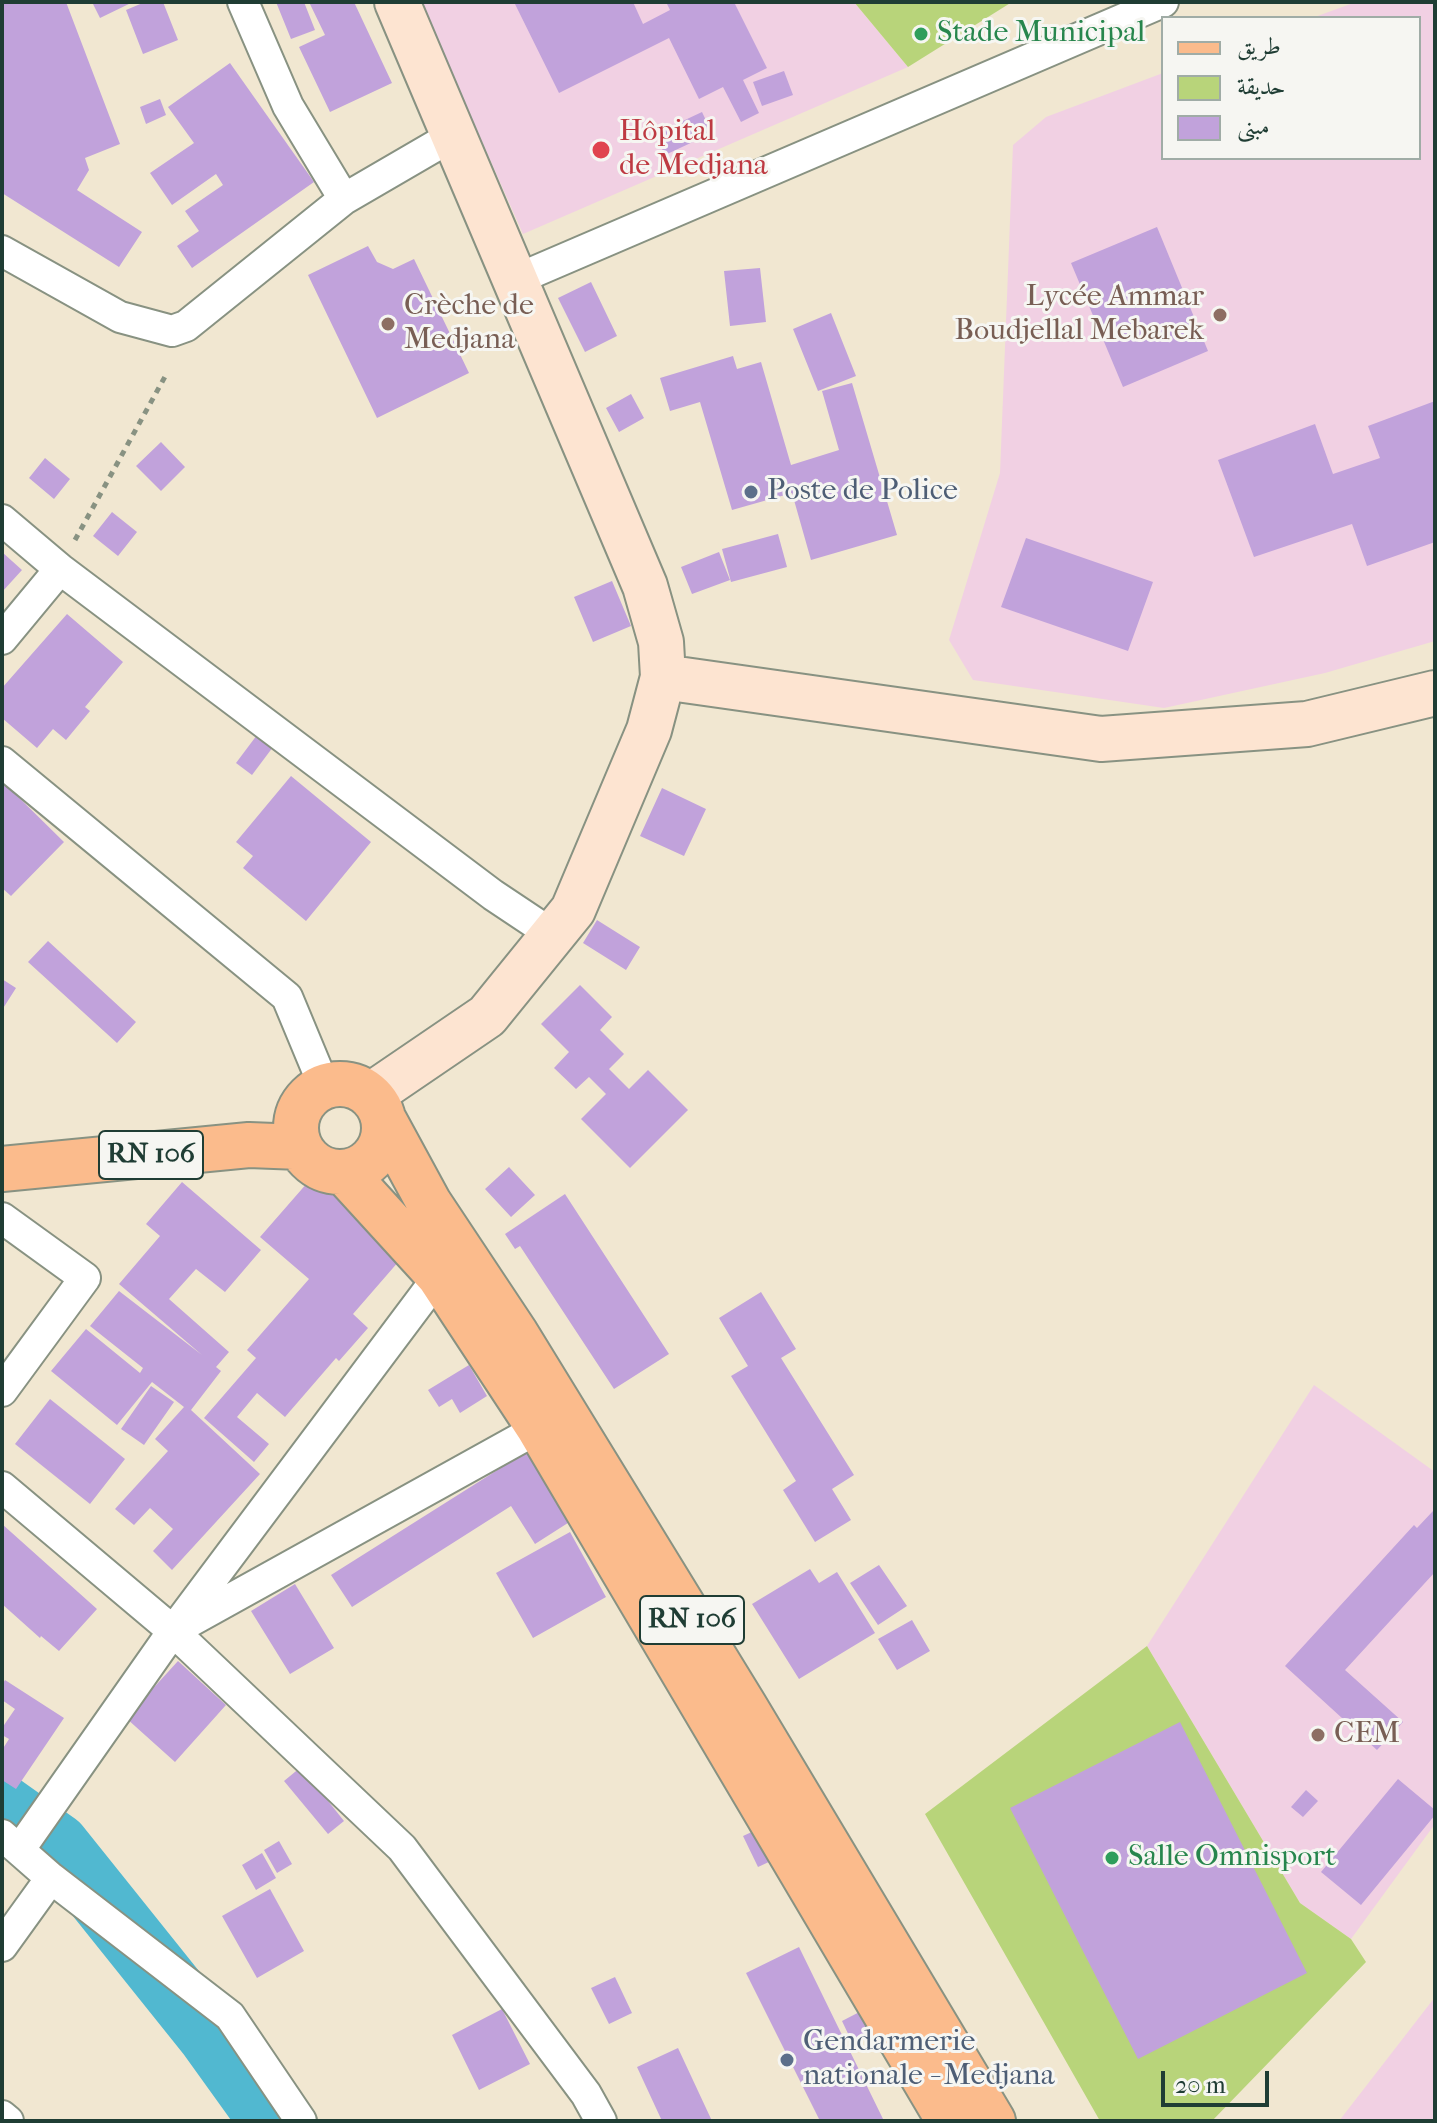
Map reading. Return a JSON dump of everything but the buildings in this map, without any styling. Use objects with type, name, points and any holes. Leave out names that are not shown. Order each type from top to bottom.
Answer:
[{"type":"main road","points":[[378,1109],[487,1016],[573,910],[649,730],[663,677],[661,642],[645,586],[397,2]]},
{"type":"main road","points":[[663,677],[1101,739],[1307,724],[1435,693]]},
{"type":"main road","points":[[339,1083],[355,1085],[378,1109],[384,1137],[378,1152],[359,1168],[344,1172],[329,1171],[309,1160],[300,1147],[295,1132],[297,1117],[313,1092],[324,1086],[339,1083]]},
{"type":"main road","name":"RN 106","points":[[378,1109],[429,1203],[451,1265],[539,1428],[949,2121]]},
{"type":"main road","name":"RN 106","points":[[2,1169],[249,1145],[300,1147]]},
{"type":"main road","name":"RN 106","points":[[344,1172],[451,1265],[516,1334],[745,1707],[993,2121]]},
{"type":"street","points":[[243,2],[288,106],[344,199]]},
{"type":"street","points":[[515,280],[1163,2]]},
{"type":"street","points":[[2,251],[120,317],[172,331],[186,326],[344,199],[454,135]]},
{"type":"street","points":[[2,520],[60,569],[493,895],[553,935]]},
{"type":"street","points":[[2,639],[60,569]]},
{"type":"street","points":[[2,762],[287,997],[324,1086]]},
{"type":"street","points":[[2,1218],[85,1278],[2,1391]]},
{"type":"street","points":[[301,2121],[230,2016],[51,1878],[11,1842],[451,1265]]},
{"type":"street","points":[[173,1631],[539,1428]]},
{"type":"street","points":[[2,1487],[173,1631],[402,1848],[586,2094],[601,2121]]},
{"type":"street","points":[[2,1946],[51,1878]]},
{"type":"street","points":[[2,2116],[8,2121]]},
{"type":"path","points":[[60,569],[167,373]]},
{"type":"shaded area","name":"Hôpital de Medjana","points":[[420,2],[854,2],[908,67],[523,234]]},
{"type":"shaded area","name":"Lycée Ammar Boudjellal Mebarek","points":[[1356,2],[1435,2],[1435,641],[1325,673],[1164,708],[973,680],[949,640],[1000,473],[1013,145],[1046,117],[1161,74],[1161,160],[1421,160],[1421,16],[1318,16]]},
{"type":"shaded area","name":"CEM","points":[[1314,1385],[1435,1472],[1435,1824],[1351,1939],[1300,1903],[1147,1646]]},
{"type":"shaded area","points":[[1435,1997],[1435,2121],[1339,2121]]},
{"type":"green space","name":"Stade Municipal","points":[[854,2],[1012,2],[908,67]]},
{"type":"green space","name":"Salle Omnisport","points":[[1147,1646],[1300,1903],[1351,1939],[1366,1962],[1212,2121],[1100,2121],[925,1814]]},
{"type":"waterway","points":[[2,1806],[57,1845],[210,2036],[271,2121]]},
{"type":"place","name":"Stade Municipal","points":[[921,34]]},
{"type":"place","name":"Hôpital de Medjana","points":[[601,150]]},
{"type":"place","name":"Lycée Ammar Boudjellal Mebarek","points":[[1220,315]]},
{"type":"place","name":"Crèche de Medjana","points":[[388,324]]},
{"type":"place","name":"Poste de Police","points":[[751,492]]},
{"type":"place","name":"CEM","points":[[1318,1735]]},
{"type":"place","name":"Salle Omnisport","points":[[1112,1858]]},
{"type":"place","name":"Gendarmerie nationale - Medjana","points":[[787,2060]]}]
